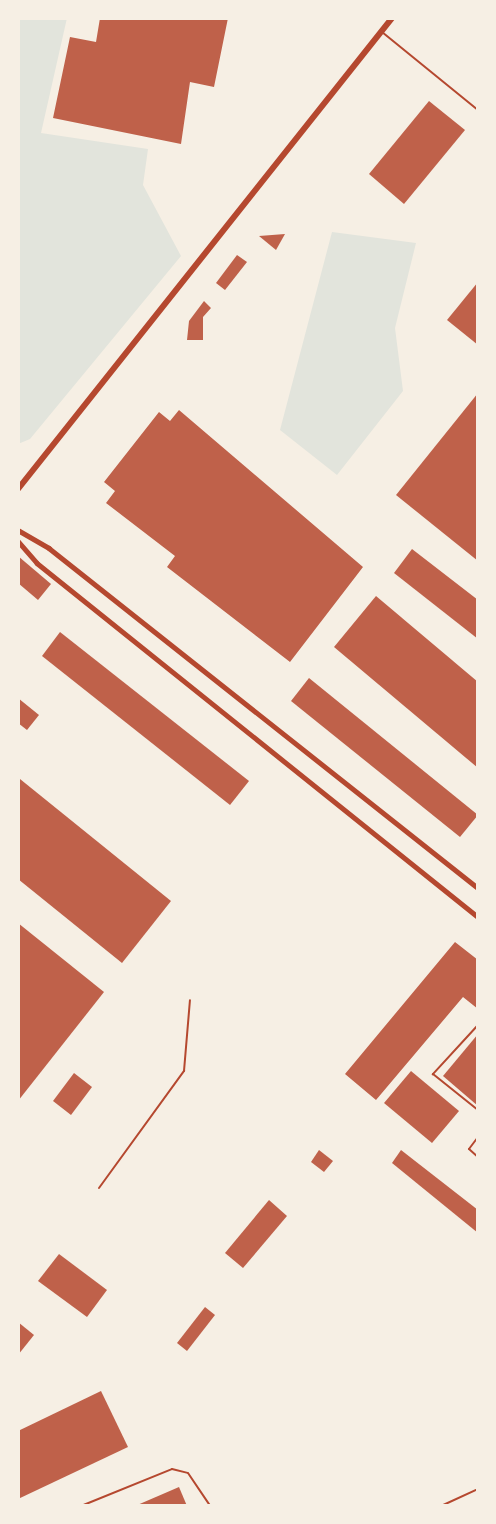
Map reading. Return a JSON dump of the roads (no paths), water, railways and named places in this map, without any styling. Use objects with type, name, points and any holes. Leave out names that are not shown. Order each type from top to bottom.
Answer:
[{"type":"street","points":[[18,489],[392,18]]},
{"type":"street","points":[[18,530],[58,555],[478,888]]},
{"type":"street","points":[[18,541],[47,570],[478,917]]},
{"type":"lane","points":[[382,32],[478,110]]},
{"type":"lane","points":[[99,1188],[184,1071],[190,1000]]},
{"type":"lane","points":[[478,1025],[433,1074],[478,1110]]},
{"type":"lane","points":[[478,1137],[469,1149],[478,1157]]},
{"type":"lane","points":[[81,1506],[172,1469],[188,1473],[210,1506]]},
{"type":"lane","points":[[441,1506],[478,1489]]}]
